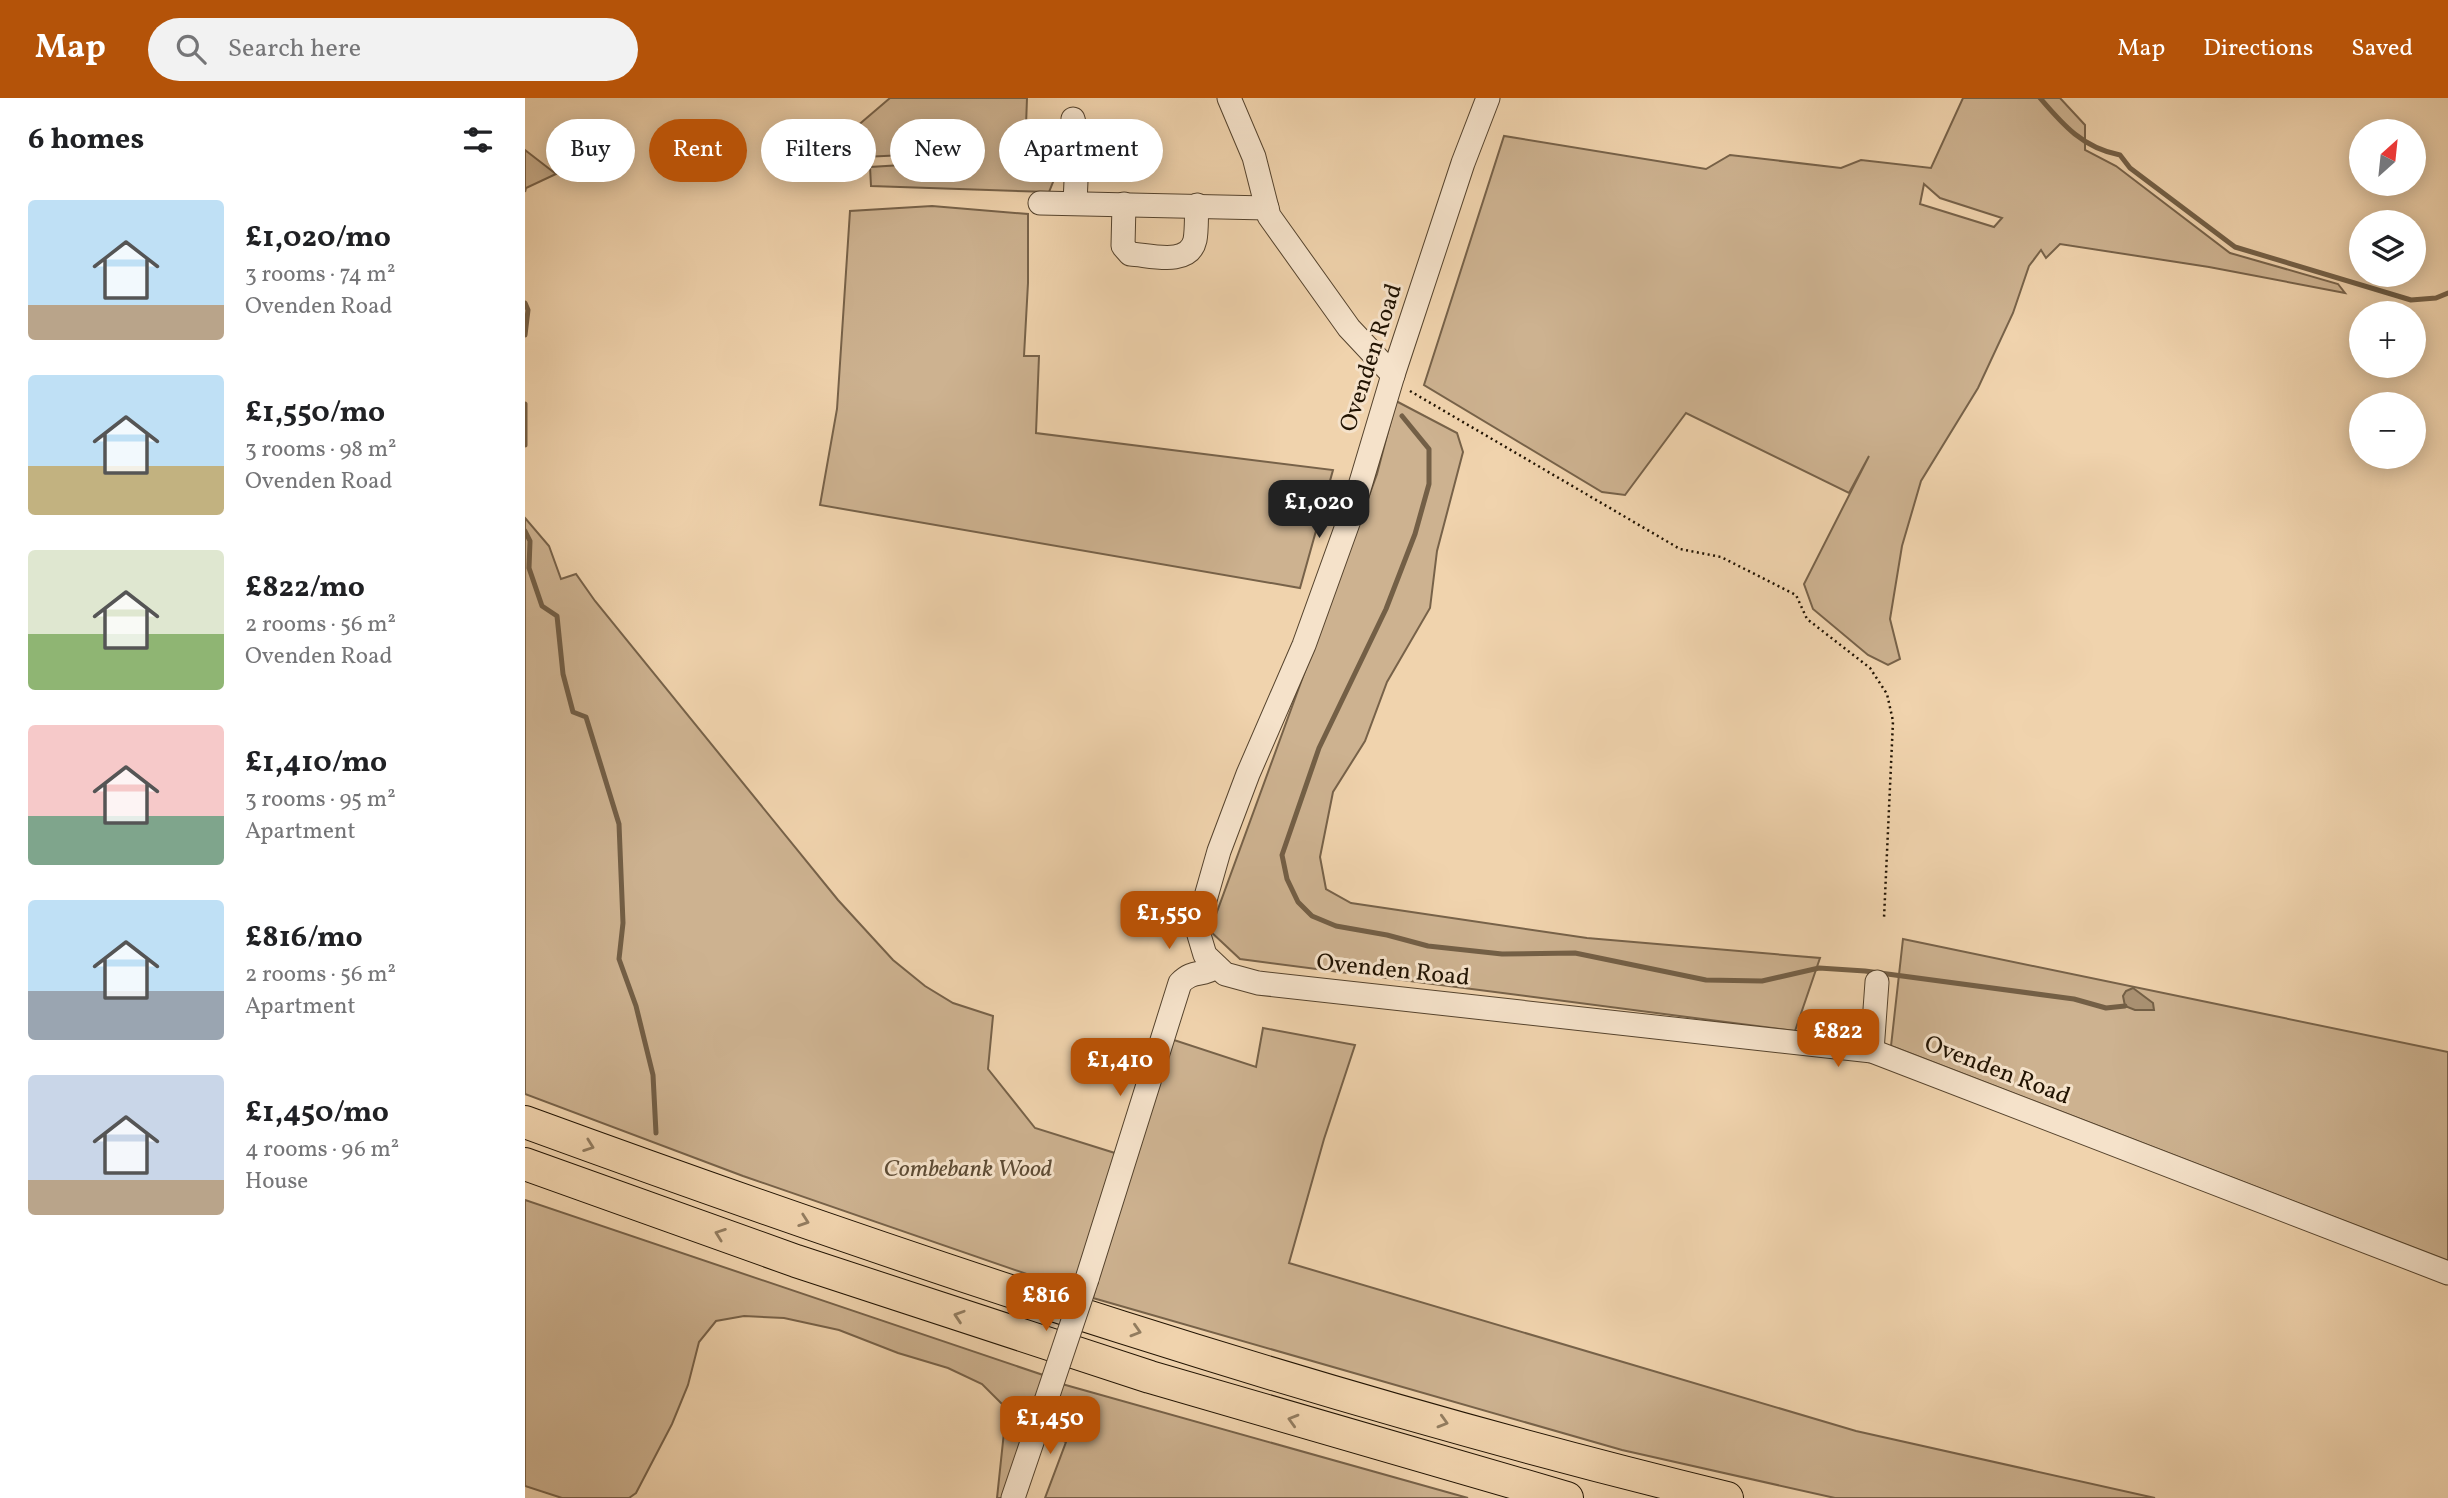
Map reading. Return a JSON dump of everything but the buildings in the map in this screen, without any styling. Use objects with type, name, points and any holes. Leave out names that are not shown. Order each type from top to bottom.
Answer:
[{"type":"highway","points":[[525,1122],[801,1221],[1059,1307],[1389,1407],[1727,1498]]},
{"type":"highway","points":[[525,1164],[796,1261],[1125,1370],[1345,1436],[1567,1498]]},
{"type":"street","points":[[1229,98],[1254,158],[1269,216],[1349,328],[1392,378]]},
{"type":"street","name":"Ovenden Road","points":[[1013,1498],[1087,1279],[1180,984],[1199,935],[1201,914],[1219,850],[1248,774],[1304,645],[1353,509],[1392,378],[1463,163],[1489,98]]},
{"type":"street","points":[[1075,203],[1076,182]]},
{"type":"street","points":[[1040,203],[1267,208]]},
{"type":"street","points":[[1124,204],[1123,246],[1130,254],[1180,257],[1190,250],[1195,241],[1197,205]]},
{"type":"street","points":[[1180,984],[1189,975],[1209,972],[1216,967],[1205,954],[1199,935]]},
{"type":"street","name":"Ovenden Road","points":[[1216,967],[1225,974],[1258,983],[1872,1051],[2448,1273]]},
{"type":"street","points":[[1872,1051],[1877,982]]},
{"type":"path","points":[[1392,378],[1680,549],[1721,557],[1796,595],[1807,619],[1870,668],[1887,694],[1893,721],[1884,918]]},
{"type":"green space","points":[[890,98],[1027,98],[1026,119],[999,119],[999,182],[1053,182],[1049,192],[871,186],[871,182],[876,182],[876,167],[890,166],[890,182],[985,182],[985,119],[890,119],[890,156],[876,156],[876,119],[865,119]]},
{"type":"green space","points":[[1963,98],[2060,98],[2085,125],[2085,150],[2116,166],[2230,253],[2338,284],[2345,293],[2209,267],[2060,244],[2046,258],[2041,250],[2029,266],[2013,313],[1978,388],[1921,481],[1902,546],[1890,619],[1900,659],[1888,665],[1868,655],[1813,609],[1804,584],[1869,456],[1849,493],[1686,413],[1625,495],[1602,492],[1424,385],[1504,136],[1706,169],[1730,155],[1841,168],[1861,160],[1931,168]],"holes":[[[1924,184],[1940,198],[2002,218],[1994,227],[1920,204]]]},
{"type":"green space","points":[[525,150],[546,166],[546,179],[526,188],[525,192]]},
{"type":"green space","points":[[932,206],[1028,214],[1024,356],[1039,356],[1036,433],[1333,470],[1300,588],[820,505],[837,409],[850,211]]},
{"type":"green space","points":[[1396,401],[1457,433],[1463,452],[1437,551],[1430,608],[1387,682],[1365,741],[1333,792],[1320,857],[1326,889],[1351,903],[1587,938],[1820,958],[1795,1031],[1240,959],[1210,931],[1377,474]]},
{"type":"green space","name":"Combebank Wood","points":[[525,518],[549,546],[561,579],[576,574],[595,601],[838,900],[893,960],[925,986],[953,1003],[993,1016],[988,1069],[1035,1128],[1118,1154],[1073,1290],[743,1176],[525,1094]]},
{"type":"green space","points":[[1903,939],[2448,1052],[2448,1261],[1891,1046]]},
{"type":"green space","points":[[1263,1028],[1355,1045],[1324,1139],[1289,1263],[1856,1431],[2155,1498],[1835,1498],[1622,1450],[1093,1298],[1115,1211],[1171,1039],[1256,1067]]},
{"type":"green space","points":[[525,1200],[1046,1376],[1006,1498],[997,1498],[1004,1432],[1003,1405],[982,1384],[948,1368],[898,1353],[839,1330],[784,1318],[744,1316],[716,1321],[699,1342],[688,1385],[672,1424],[636,1493],[629,1498],[562,1498],[525,1486]]},
{"type":"green space","points":[[1062,1384],[1468,1498],[1045,1498],[1066,1442],[1044,1433]]},
{"type":"shaded area","points":[[2133,988],[2153,1003],[2154,1010],[2135,1010],[2125,1006],[2123,996]]},
{"type":"waterway","points":[[2040,98],[2084,141],[2120,155],[2130,168],[2235,247],[2411,300],[2436,298],[2448,293]]},
{"type":"waterway","points":[[525,303],[528,310],[525,335]]},
{"type":"waterway","points":[[525,404],[525,445]]},
{"type":"waterway","points":[[1402,416],[1429,449],[1429,484],[1415,534],[1386,609],[1319,748],[1282,855],[1287,879],[1298,902],[1312,916],[1336,926],[1428,946],[1502,954],[1575,953],[1706,980],[1762,981],[1819,968],[1865,971],[2074,999],[2106,1008],[2125,1006]]},
{"type":"waterway","points":[[525,531],[530,541],[529,568],[542,606],[557,616],[563,674],[573,712],[586,717],[619,824],[623,923],[619,959],[636,1006],[653,1075],[656,1133]]}]
